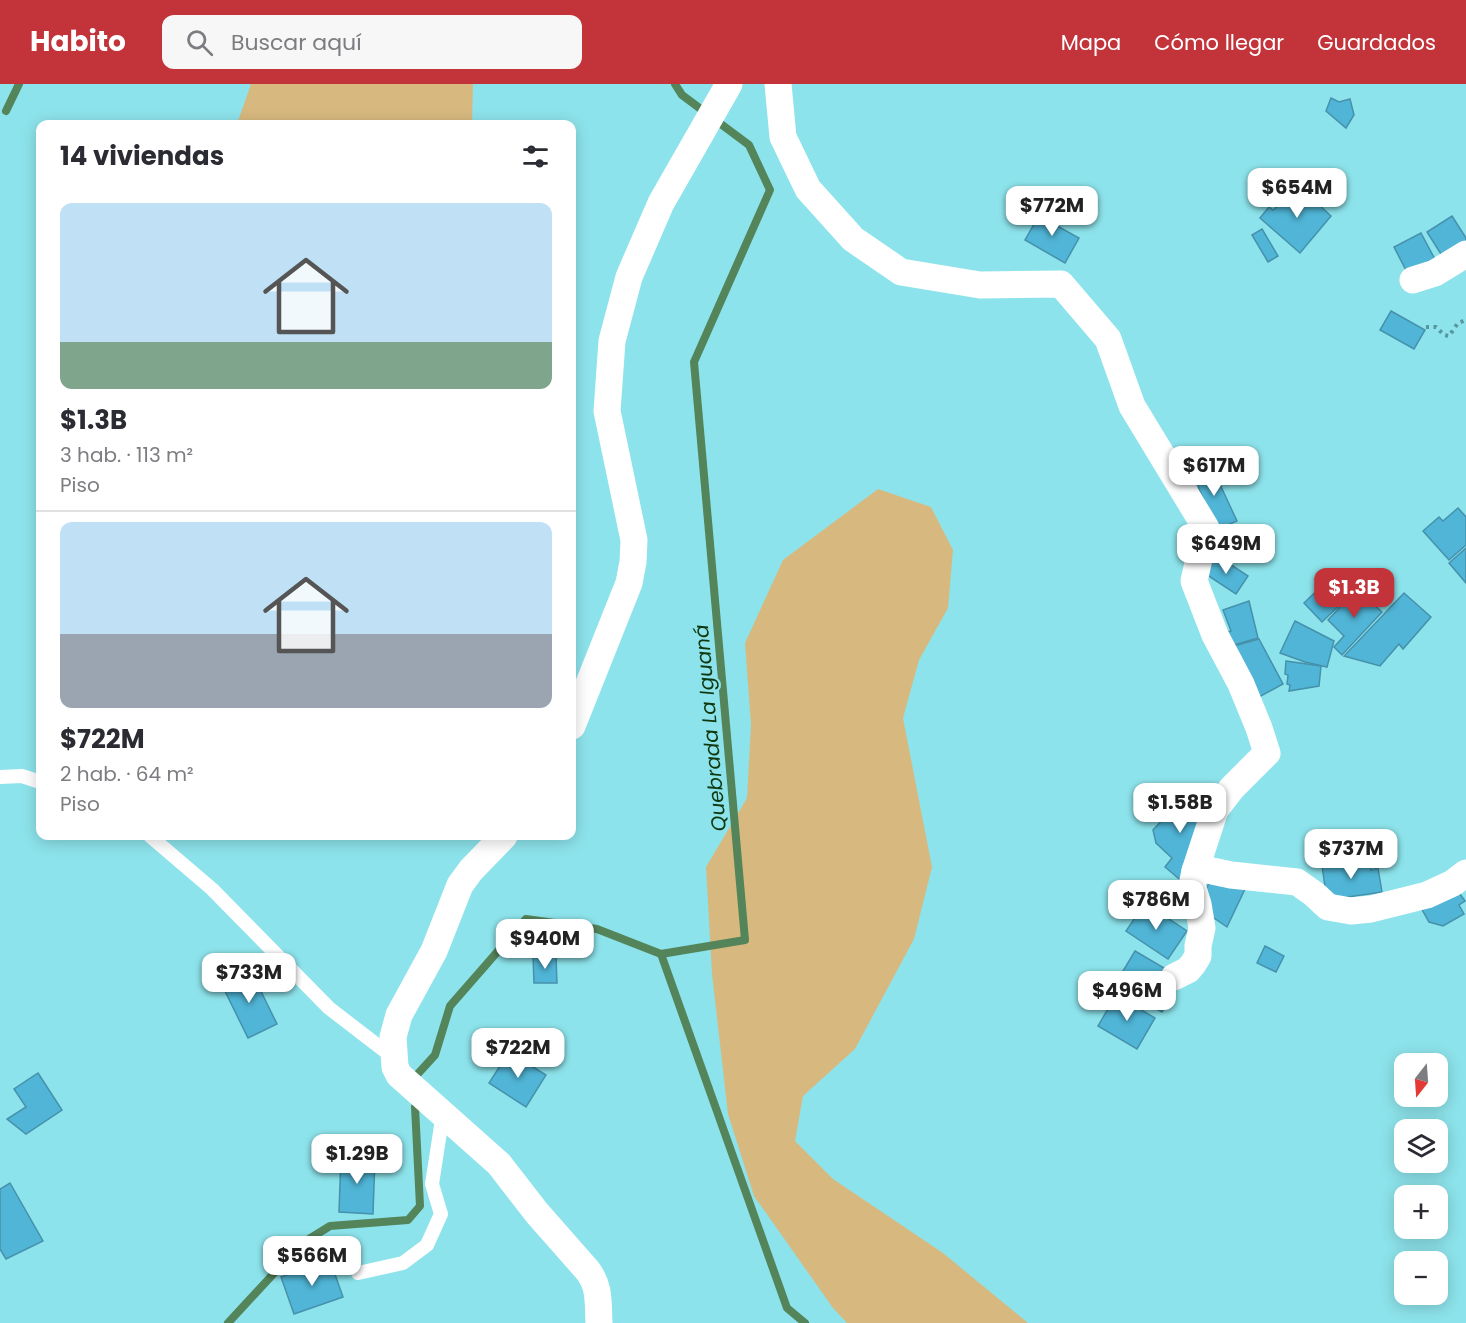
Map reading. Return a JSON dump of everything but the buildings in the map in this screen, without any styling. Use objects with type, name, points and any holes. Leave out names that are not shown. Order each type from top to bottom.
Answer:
[{"type":"street","points":[[576,716],[628,583],[633,562],[634,540],[607,411],[612,341],[628,278],[661,203],[729,84]]},
{"type":"street","points":[[778,84],[783,137],[808,189],[853,239],[901,272],[980,285],[1061,284],[1108,339],[1132,406],[1206,528],[1194,581],[1215,635],[1241,684],[1267,753],[1232,788],[1215,810],[1194,871],[1192,885],[1202,928],[1198,956],[1188,970],[1174,977]]},
{"type":"street","points":[[1413,280],[1435,273],[1466,254]]},
{"type":"street","points":[[500,840],[460,885],[434,951],[399,1015],[393,1038],[395,1067],[399,1075],[499,1164],[537,1213],[588,1271],[597,1290],[599,1323]]},
{"type":"street","points":[[1194,871],[1203,869],[1231,875],[1297,882],[1328,907],[1351,911],[1371,909],[1427,895],[1453,883],[1466,873]]},
{"type":"lane","points":[[0,777],[22,776],[36,781]]},
{"type":"lane","points":[[155,840],[212,889],[329,1008],[394,1058]]},
{"type":"lane","points":[[358,1273],[403,1263],[427,1245],[441,1214],[432,1184],[443,1113]]},
{"type":"path","points":[[1426,327],[1436,327],[1444,335],[1449,336],[1458,323],[1466,320]]},
{"type":"shaded area","points":[[251,84],[473,84],[472,120],[238,120]]},
{"type":"shaded area","points":[[878,489],[931,507],[953,550],[948,608],[919,660],[903,718],[932,867],[914,939],[855,1049],[803,1096],[795,1141],[833,1179],[943,1253],[1028,1323],[847,1323],[833,1308],[754,1196],[728,1114],[712,974],[706,867],[747,798],[751,725],[745,643],[783,560]]},
{"type":"waterway","points":[[6,111],[19,84]]},
{"type":"waterway","name":"Quebrada La Iguaná","points":[[675,84],[682,95],[749,145],[770,190],[694,362],[745,940],[661,954],[787,1308],[805,1323]]},
{"type":"waterway","points":[[414,1078],[435,1055],[450,1006],[526,919],[597,929],[661,954]]},
{"type":"waterway","points":[[228,1323],[301,1244],[330,1226],[408,1220],[420,1206],[415,1107]]}]
